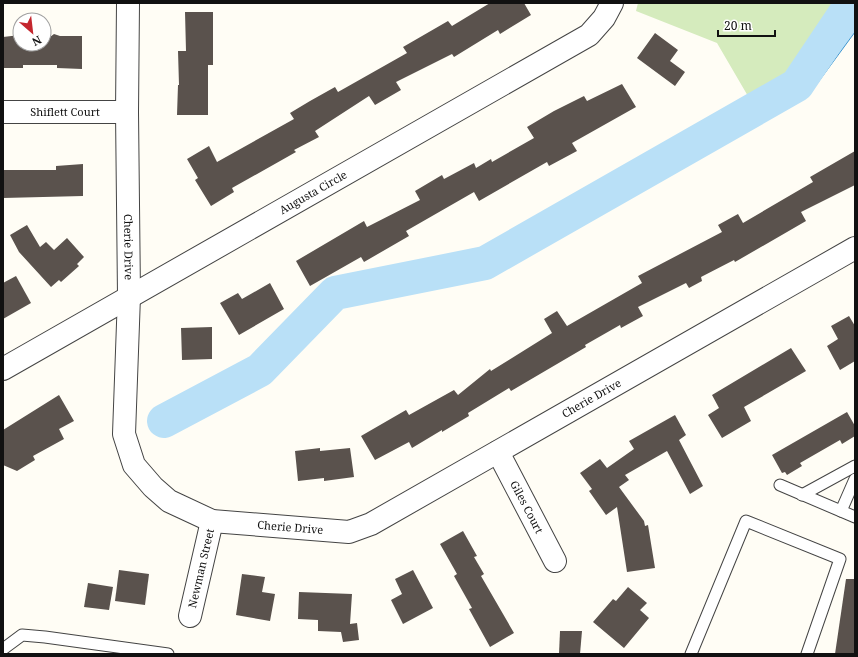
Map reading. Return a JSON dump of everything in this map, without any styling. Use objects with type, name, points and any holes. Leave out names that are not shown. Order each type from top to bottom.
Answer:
[{"type":"street","name":"Cherie Drive","points":[[128,3],[129,296],[124,434],[134,464],[152,487],[168,501],[212,521],[349,532],[371,524],[855,248]]},
{"type":"street","name":"Augusta Circle","points":[[3,369],[589,35],[604,18],[612,3]]},
{"type":"street","name":"Shiflett Court","points":[[3,112],[128,112]]},
{"type":"street","name":"Giles Court","points":[[498,452],[555,561]]},
{"type":"street","name":"Newman Street","points":[[190,616],[212,521]]},
{"type":"lane","points":[[802,495],[855,466]]},
{"type":"lane","points":[[841,511],[855,479]]},
{"type":"lane","points":[[780,485],[855,517]]},
{"type":"lane","points":[[692,654],[746,521],[840,559],[807,654]]},
{"type":"lane","points":[[3,649],[22,635],[168,654]]},
{"type":"green space","points":[[638,3],[839,3],[793,68],[752,103],[717,43],[636,11]]},
{"type":"water","points":[[848,3],[855,3],[855,32],[811,92],[797,85]]},
{"type":"building","points":[[490,3],[524,3],[531,15],[500,34],[498,30],[454,57],[452,54],[396,82],[401,90],[375,105],[369,96],[315,131],[319,137],[294,150],[296,152],[232,188],[234,192],[211,206],[195,180],[198,178],[187,159],[209,146],[217,162],[294,119],[290,113],[310,101],[335,87],[338,92],[407,53],[403,47],[448,21],[452,26]]},
{"type":"building","points":[[185,12],[213,12],[213,65],[208,65],[208,115],[177,115],[179,85],[178,51],[186,51]]},
{"type":"building","points":[[655,33],[678,50],[670,61],[685,72],[675,86],[637,58]]},
{"type":"building","points":[[54,34],[60,36],[82,36],[82,69],[57,68],[57,65],[23,65],[23,68],[3,68],[3,37],[12,36],[12,52],[52,52],[52,36]]},
{"type":"building","points":[[622,84],[636,107],[572,143],[577,151],[549,166],[547,162],[479,201],[474,192],[406,231],[409,236],[364,262],[361,257],[310,286],[296,261],[364,221],[367,227],[420,200],[415,191],[442,175],[444,179],[474,163],[476,168],[491,159],[492,162],[534,138],[527,127],[554,111],[584,96],[587,101]]},
{"type":"building","points":[[855,151],[855,185],[801,212],[806,221],[735,262],[734,260],[701,277],[702,281],[689,288],[686,283],[638,307],[643,316],[621,328],[620,325],[585,345],[586,347],[511,391],[509,388],[468,413],[469,416],[442,432],[442,430],[412,448],[409,442],[375,460],[361,436],[406,410],[409,415],[454,390],[458,395],[490,369],[491,371],[552,333],[544,319],[557,311],[567,326],[642,283],[638,276],[722,232],[718,225],[738,214],[743,223],[813,182],[810,177]]},
{"type":"building","points":[[83,164],[83,196],[3,198],[3,170],[56,170],[56,166]]},
{"type":"building","points":[[27,225],[40,247],[46,242],[54,250],[67,238],[84,257],[77,264],[79,266],[61,282],[59,280],[51,287],[19,252],[10,235]]},
{"type":"building","points":[[16,276],[31,303],[3,319],[3,283]]},
{"type":"building","points":[[270,283],[284,309],[239,335],[220,303],[238,293],[242,299]]},
{"type":"building","points":[[849,316],[855,326],[855,361],[840,370],[827,346],[838,339],[831,326]]},
{"type":"building","points":[[212,327],[212,359],[182,360],[181,328]]},
{"type":"building","points":[[791,348],[806,371],[744,407],[751,421],[722,438],[708,415],[719,408],[712,395]]},
{"type":"building","points":[[59,395],[74,421],[59,429],[64,439],[33,456],[35,460],[17,471],[3,465],[3,430]]},
{"type":"building","points":[[847,412],[855,426],[855,436],[842,444],[840,440],[800,463],[802,466],[787,475],[785,472],[782,473],[772,455]]},
{"type":"building","points":[[675,415],[686,435],[679,440],[703,486],[690,494],[667,451],[625,475],[629,480],[619,487],[644,521],[645,526],[648,525],[655,568],[627,572],[617,507],[606,515],[589,491],[592,489],[580,473],[600,459],[607,468],[634,449],[629,441]]},
{"type":"building","points":[[320,448],[320,451],[350,448],[354,477],[324,481],[324,478],[298,481],[295,451]]},
{"type":"building","points":[[463,531],[477,556],[474,557],[484,574],[481,576],[514,633],[490,647],[469,609],[472,608],[454,576],[457,574],[440,544]]},
{"type":"building","points":[[119,570],[149,574],[145,605],[115,601]]},
{"type":"building","points":[[413,570],[433,608],[403,624],[391,600],[402,594],[395,579]]},
{"type":"building","points":[[242,574],[265,577],[262,592],[275,594],[270,621],[236,615]]},
{"type":"building","points":[[846,579],[855,579],[855,654],[835,654]]},
{"type":"building","points":[[88,583],[113,587],[109,610],[84,607]]},
{"type":"building","points":[[628,587],[647,603],[640,610],[649,618],[624,648],[593,622],[613,599],[616,601]]},
{"type":"building","points":[[299,592],[352,594],[350,624],[357,623],[359,640],[343,642],[341,632],[318,631],[318,620],[298,619]]},
{"type":"building","points":[[560,631],[582,631],[580,654],[559,654]]},
{"type":"waterway","points":[[164,421],[260,370],[335,293],[485,263],[797,85],[852,3]]}]
